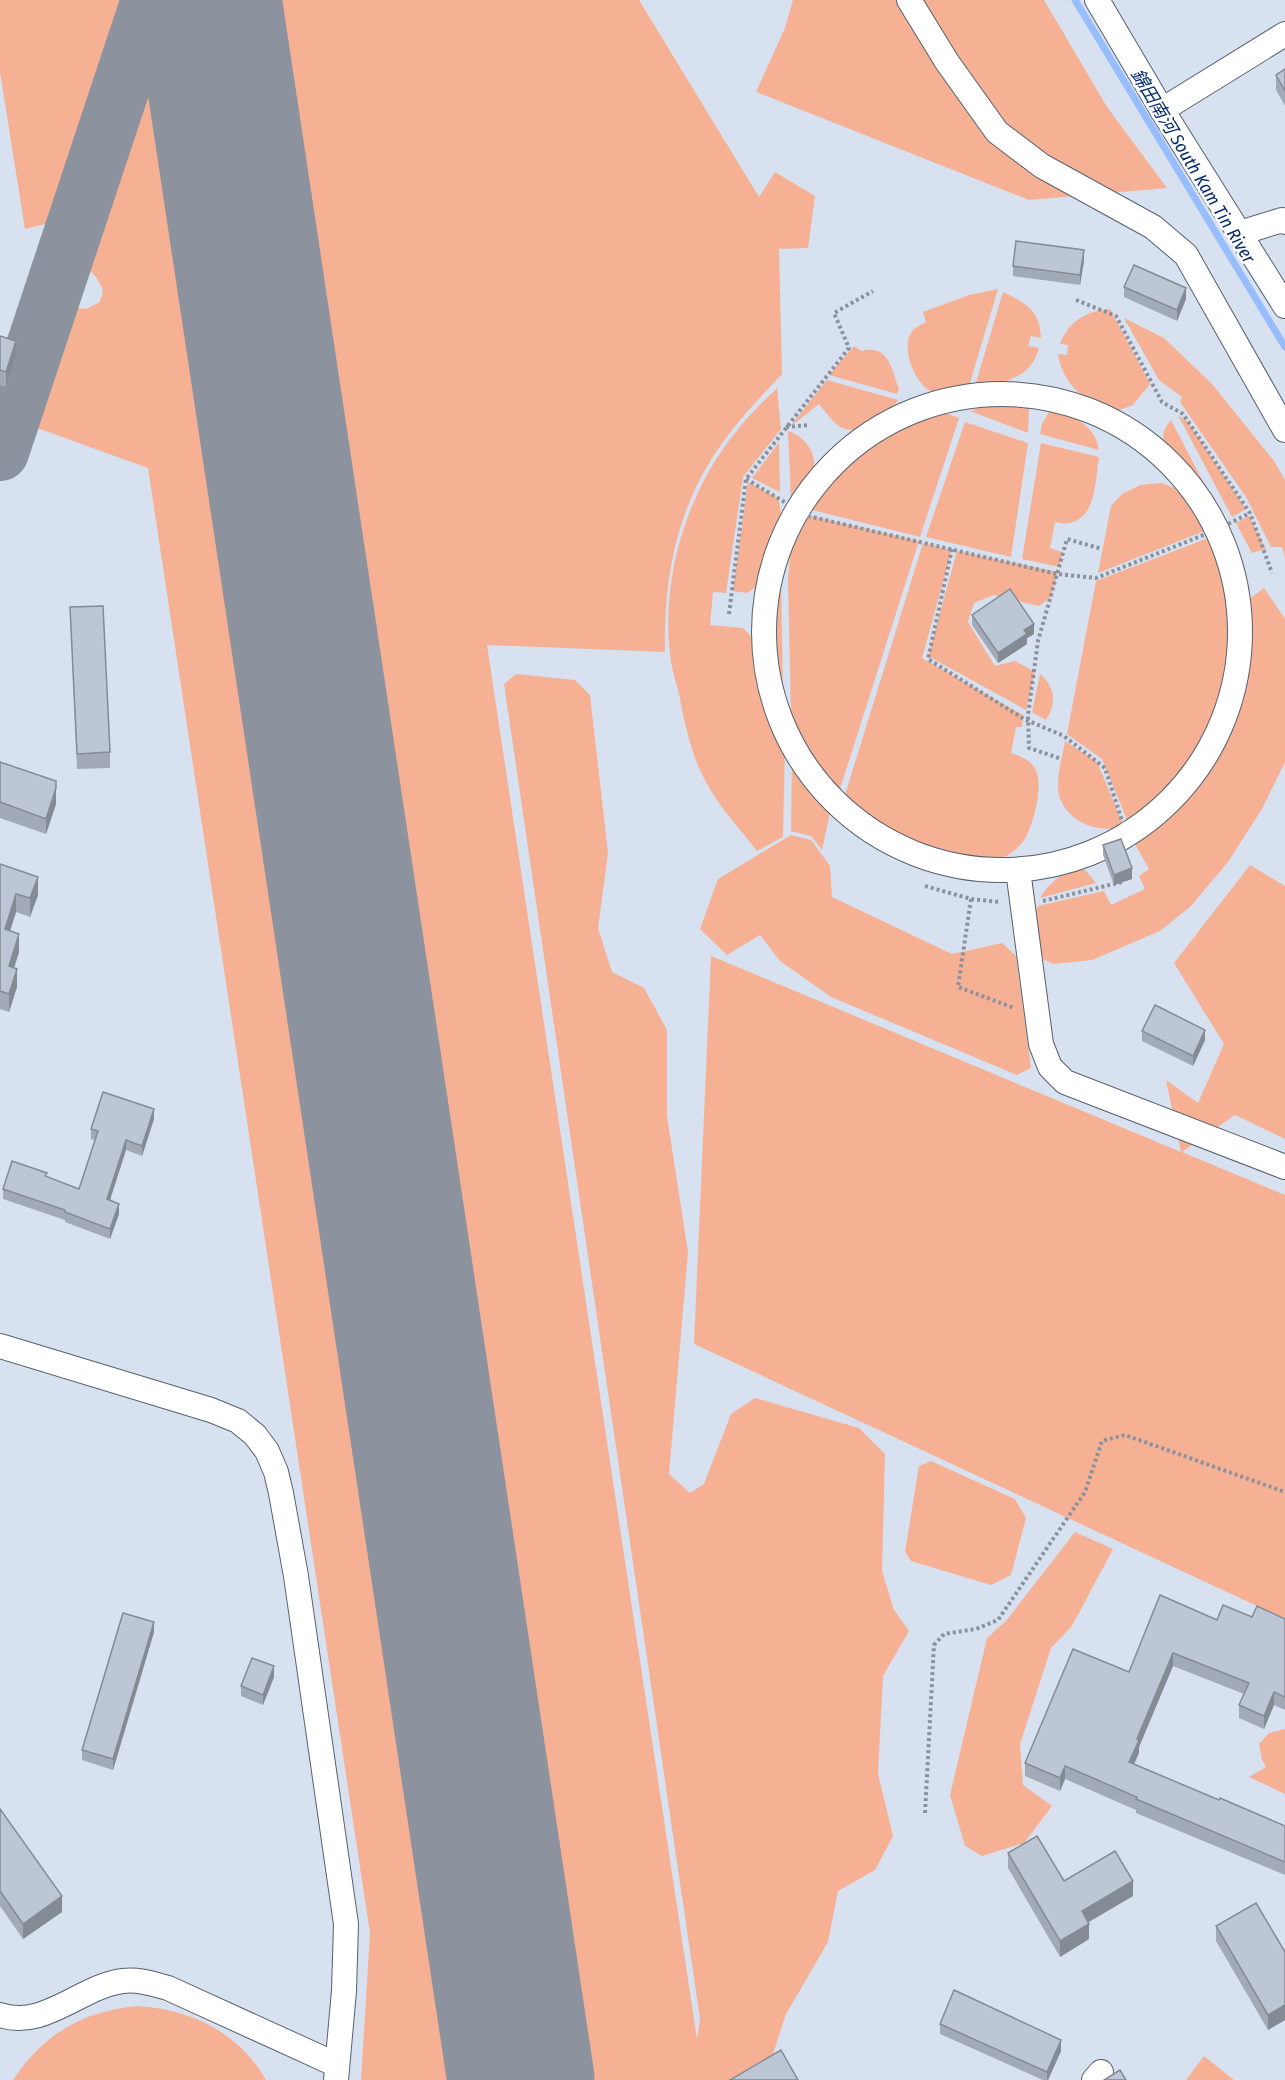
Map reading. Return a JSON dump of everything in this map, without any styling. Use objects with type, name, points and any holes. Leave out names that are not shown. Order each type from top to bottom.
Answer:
[{"type":"street","points":[[909,0],[947,62],[997,132],[1042,166],[1153,227],[1186,255],[1285,430]]},
{"type":"street","points":[[1097,0],[1162,110],[1285,306]]},
{"type":"street","points":[[1162,110],[1285,34]]},
{"type":"street","points":[[1240,233],[1283,221]]},
{"type":"street","points":[[987,394],[1015,394],[1044,398],[1098,415],[1132,433],[1148,444],[1182,478],[1205,509],[1229,561],[1236,589],[1240,646],[1236,675],[1230,703],[1207,755],[1172,801],[1150,820],[1127,836],[1074,860],[1047,867],[989,870],[961,867],[933,860],[898,845],[857,820],[816,780],[786,730],[773,694],[765,647],[768,590],[775,562],[798,509],[833,464],[878,428],[903,415],[958,398],[987,394]]},
{"type":"street","points":[[1018,870],[1041,1044],[1050,1067],[1065,1083],[1285,1167]]},
{"type":"street","points":[[0,1346],[211,1410],[238,1421],[267,1451],[276,1472],[281,1493],[296,1576],[346,1924],[344,1991],[337,2072],[168,1988],[140,1981],[121,1981],[97,1988],[47,2012],[24,2018],[8,2018],[0,2015]]},
{"type":"path","points":[[729,614],[746,480],[849,348],[834,313],[873,291]]},
{"type":"path","points":[[1076,300],[1116,316],[1162,402],[1183,414],[1250,513],[1272,573]]},
{"type":"path","points":[[785,428],[809,425]]},
{"type":"path","points":[[746,480],[808,516],[1057,574],[1096,578],[1216,530],[1250,513]]},
{"type":"path","points":[[1059,758],[1029,748],[1028,716],[1038,641],[1066,539],[1102,549]]},
{"type":"path","points":[[952,549],[928,659],[1024,718],[1064,736],[1105,768],[1127,836]]},
{"type":"path","points":[[971,899],[958,987],[1038,1016]]},
{"type":"path","points":[[925,1812],[934,1645],[944,1634],[976,1629],[998,1620],[1085,1492],[1102,1441],[1125,1435],[1285,1492]]},
{"type":"shaded area","points":[[0,0],[135,0],[63,220],[25,229],[0,72]]},
{"type":"shaded area","points":[[272,0],[639,0],[759,197],[775,172],[815,196],[808,248],[779,249],[782,374],[741,418],[717,451],[701,477],[689,504],[672,560],[665,620],[665,652],[487,645],[697,2039],[700,2019],[504,684],[516,674],[575,680],[590,695],[608,853],[598,928],[612,972],[644,988],[667,1030],[667,1116],[688,1252],[669,1474],[690,1493],[704,1484],[731,1414],[755,1398],[859,1428],[885,1454],[882,1571],[894,1610],[909,1631],[883,1676],[878,1774],[893,1836],[875,1870],[838,1891],[828,1942],[786,2014],[773,2054],[740,2080],[585,2080]]},
{"type":"shaded area","points":[[793,0],[1044,0],[1107,107],[1167,188],[1029,200],[756,92],[785,28]]},
{"type":"shaded area","points":[[157,18],[467,2080],[361,2080],[370,1933],[148,468],[26,424],[61,306],[86,309],[100,302],[103,290],[96,277],[79,260]]},
{"type":"shaded area","points":[[998,289],[969,386],[942,393],[926,388],[915,373],[908,354],[909,336],[914,329],[926,322],[923,312],[969,295]]},
{"type":"shaded area","points":[[1003,292],[1025,304],[1035,314],[1041,338],[1031,336],[1028,346],[1039,348],[1030,367],[1023,373],[1005,381],[975,386]]},
{"type":"shaded area","points":[[1110,309],[1150,384],[1133,405],[1114,412],[1085,398],[1077,391],[1065,375],[1058,354],[1067,355],[1068,345],[1060,344],[1073,323],[1093,312]]},
{"type":"shaded area","points":[[1124,318],[1164,338],[1212,384],[1274,461],[1285,480],[1285,557],[1282,547],[1271,547],[1246,497],[1180,402],[1182,397],[1159,380]]},
{"type":"shaded area","points":[[854,346],[861,351],[878,351],[883,354],[894,373],[899,389],[897,394],[829,375]]},
{"type":"shaded area","points":[[827,380],[898,400],[882,419],[858,430],[839,426],[819,404],[790,427]]},
{"type":"shaded area","points":[[777,388],[781,429],[743,477],[726,593],[713,592],[710,625],[743,628],[756,641],[769,706],[785,743],[783,837],[757,851],[717,800],[697,762],[671,664],[668,624],[674,563],[692,505],[721,452],[743,423]]},
{"type":"shaded area","points":[[990,404],[1027,405],[1029,409],[1028,433],[970,411]]},
{"type":"shaded area","points":[[1057,410],[1084,424],[1094,435],[1099,450],[1040,434],[1042,424],[1049,412]]},
{"type":"shaded area","points":[[942,412],[959,418],[920,537],[808,509],[834,476],[866,449],[903,427]]},
{"type":"shaded area","points":[[1178,415],[1188,422],[1246,509],[1232,517]]},
{"type":"shaded area","points":[[1171,420],[1224,522],[1222,524],[1200,487],[1166,447],[1163,439],[1164,433]]},
{"type":"shaded area","points":[[965,422],[1028,443],[1011,557],[926,537]]},
{"type":"shaded area","points":[[788,431],[806,443],[813,455],[814,463],[811,477],[794,501],[791,499]]},
{"type":"shaded area","points":[[779,442],[780,492],[752,478]]},
{"type":"shaded area","points":[[1041,443],[1099,457],[1093,496],[1085,514],[1069,523],[1055,522],[1050,548],[1062,552],[1060,567],[1022,559]]},
{"type":"shaded area","points":[[748,482],[778,498],[783,521],[765,575],[756,587],[747,593],[733,591]]},
{"type":"shaded area","points":[[1161,483],[1180,490],[1193,505],[1207,530],[1098,573],[1111,506],[1122,494],[1140,485]]},
{"type":"shaded area","points":[[806,515],[919,541],[840,789],[822,770],[803,742],[791,716],[788,580],[790,553]]},
{"type":"shaded area","points":[[1249,516],[1266,549],[1252,553],[1236,523]]},
{"type":"shaded area","points":[[1211,537],[1223,577],[1230,618],[1230,645],[1219,697],[1198,744],[1183,766],[1167,787],[1128,822],[1102,759],[1067,734],[1096,581]]},
{"type":"shaded area","points":[[923,543],[952,550],[922,658],[1023,715],[1022,727],[1016,727],[1011,753],[1024,758],[1034,767],[1039,782],[1037,802],[1026,837],[1012,853],[993,860],[959,856],[904,837],[864,813],[845,795]]},
{"type":"shaded area","points":[[957,551],[1058,572],[1051,597],[1039,606],[994,595],[974,603],[968,622],[995,666],[1015,661],[1035,672],[1026,710],[928,656]]},
{"type":"shaded area","points":[[781,577],[783,694],[776,664],[774,636]]},
{"type":"shaded area","points":[[1264,588],[1285,619],[1285,762],[1262,809],[1228,862],[1190,907],[1160,931],[1092,960],[1053,964],[1039,957],[1034,916],[1038,906],[1104,891],[1111,905],[1145,889],[1139,876],[1149,869],[1135,844],[1189,797],[1220,751],[1239,708],[1248,667],[1245,613],[1251,598]]},
{"type":"shaded area","points":[[1040,674],[1049,684],[1053,696],[1050,714],[1046,720],[1032,712]]},
{"type":"shaded area","points":[[1065,741],[1097,762],[1124,826],[1101,828],[1090,826],[1070,814],[1063,805],[1058,783]]},
{"type":"shaded area","points":[[792,757],[810,785],[831,808],[822,850],[811,836],[791,831]]},
{"type":"shaded area","points":[[791,835],[811,840],[830,866],[832,897],[952,954],[1002,943],[1016,956],[1031,1068],[1017,1075],[831,997],[780,961],[760,935],[727,955],[700,929],[718,879]]},
{"type":"shaded area","points":[[1250,865],[1285,886],[1285,1139],[1235,1115],[1182,1152],[1285,1195],[1285,1619],[694,1344],[711,956],[1181,1152],[1166,1080],[1198,1103],[1224,1044],[1174,963]]},
{"type":"shaded area","points":[[1074,868],[1085,870],[1096,883],[1040,898],[1055,880]]},
{"type":"shaded area","points":[[931,1461],[1015,1499],[1026,1518],[1011,1575],[991,1585],[911,1561],[905,1552],[919,1466]]},
{"type":"shaded area","points":[[1075,1532],[1113,1549],[1072,1626],[1051,1648],[1020,1744],[1023,1785],[1052,1806],[1024,1843],[982,1856],[965,1846],[950,1795],[987,1638],[1006,1621]]},
{"type":"shaded area","points":[[1285,1729],[1285,1794],[1249,1777],[1266,1767],[1259,1744],[1269,1733]]},
{"type":"shaded area","points":[[137,2006],[176,2012],[211,2026],[242,2049],[266,2080],[13,2080],[38,2049],[66,2028],[98,2013]]},
{"type":"shaded area","points":[[1204,2056],[1234,2080],[1186,2080]]},
{"type":"building","points":[[1285,69],[1285,91],[1276,75]]},
{"type":"building","points":[[1016,241],[1084,250],[1080,275],[1013,266]]},
{"type":"building","points":[[1134,265],[1186,288],[1177,310],[1124,287]]},
{"type":"building","points":[[0,336],[16,341],[6,372],[0,370]]},
{"type":"building","points":[[1010,589],[1034,624],[1024,630],[1027,634],[998,653],[972,615]]},
{"type":"building","points":[[103,606],[110,752],[77,754],[70,607]]},
{"type":"building","points":[[0,762],[56,781],[46,819],[0,802]]},
{"type":"building","points":[[1121,839],[1132,868],[1114,875],[1103,845]]},
{"type":"building","points":[[0,864],[38,877],[30,898],[16,894],[5,929],[19,934],[9,966],[17,969],[9,994],[0,991]]},
{"type":"building","points":[[1155,1005],[1205,1030],[1193,1056],[1142,1031]]},
{"type":"building","points":[[103,1092],[154,1109],[142,1146],[126,1140],[107,1199],[119,1204],[110,1229],[65,1212],[65,1210],[3,1189],[12,1161],[47,1173],[45,1176],[79,1189],[98,1131],[91,1129]]},
{"type":"building","points":[[1160,1595],[1217,1620],[1223,1605],[1252,1617],[1257,1606],[1285,1619],[1285,1697],[1274,1692],[1264,1716],[1239,1705],[1249,1683],[1173,1653],[1129,1762],[1285,1826],[1285,1862],[1136,1799],[1137,1797],[1065,1766],[1060,1778],[1025,1763],[1073,1649],[1129,1672]]},
{"type":"building","points":[[123,1613],[154,1622],[113,1759],[82,1750]]},
{"type":"building","points":[[252,1658],[274,1666],[263,1695],[241,1686]]},
{"type":"building","points":[[0,1809],[62,1896],[23,1924],[0,1891]]},
{"type":"building","points":[[1037,1836],[1064,1881],[1115,1851],[1133,1881],[1082,1911],[1089,1924],[1060,1941],[1008,1853]]},
{"type":"building","points":[[1256,1903],[1285,1952],[1285,2005],[1268,2015],[1216,1926]]},
{"type":"building","points":[[954,1990],[1061,2040],[1047,2072],[940,2024]]},
{"type":"building","points":[[781,2050],[798,2080],[730,2080]]},
{"type":"building","points":[[1120,2070],[1126,2080],[1104,2080]]},
{"type":"waterway","name":"錦田南河 South Kam Tin River","points":[[1075,0],[1285,347]]},
{"type":"taxiway","points":[[0,452],[150,0]]},
{"type":"runway","points":[[208,0],[521,2080]]}]
